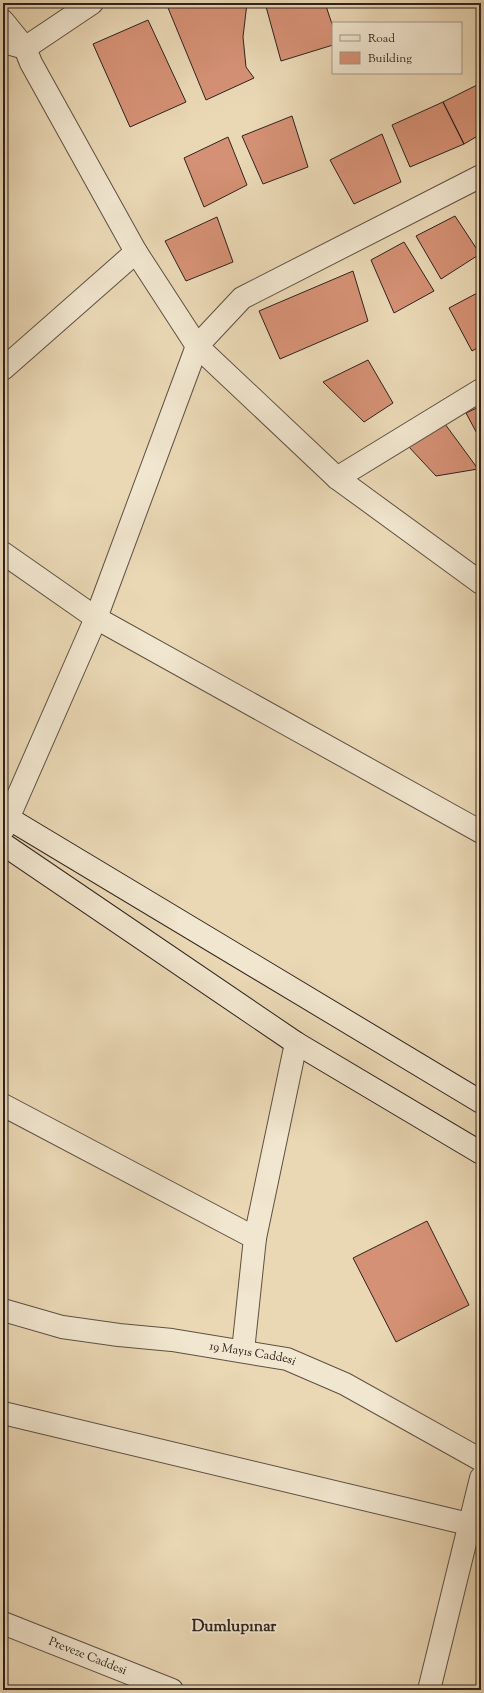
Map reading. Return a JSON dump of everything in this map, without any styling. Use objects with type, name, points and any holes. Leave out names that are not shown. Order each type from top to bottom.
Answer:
[{"type":"street","points":[[3,42],[26,48],[92,3]]},
{"type":"street","points":[[3,21],[26,48],[31,63],[136,252],[197,346],[338,478],[481,583]]},
{"type":"street","points":[[481,176],[242,298],[197,346],[96,618],[5,822],[481,1102]]},
{"type":"street","points":[[3,369],[136,252]]},
{"type":"street","points":[[338,478],[481,390]]},
{"type":"street","points":[[3,553],[96,618],[481,832]]},
{"type":"street","points":[[3,844],[296,1043],[481,1153]]},
{"type":"street","points":[[243,1351],[255,1238],[296,1043]]},
{"type":"street","points":[[3,1105],[255,1238]]},
{"type":"street","name":"19 Mayıs Caddesi","points":[[3,1310],[62,1328],[172,1340],[287,1359],[345,1384],[481,1460]]},
{"type":"street","points":[[3,1412],[475,1526]]},
{"type":"street","points":[[428,1690],[475,1526],[481,1478]]},
{"type":"street","name":"Preveze Caddesi","points":[[3,1623],[172,1690]]},
{"type":"building","points":[[166,3],[247,3],[243,37],[246,67],[254,78],[206,100]]},
{"type":"building","points":[[265,3],[325,3],[332,24],[332,45],[281,61]]},
{"type":"building","points":[[148,20],[186,102],[130,127],[93,44]]},
{"type":"building","points":[[481,83],[481,134],[464,144],[443,102]]},
{"type":"building","points":[[443,102],[464,144],[410,167],[392,125]]},
{"type":"building","points":[[292,116],[308,167],[263,184],[242,136]]},
{"type":"building","points":[[382,134],[401,182],[354,204],[330,160]]},
{"type":"building","points":[[228,137],[247,185],[204,207],[184,158]]},
{"type":"building","points":[[455,216],[480,254],[441,279],[416,236]]},
{"type":"building","points":[[217,217],[233,262],[186,281],[165,241]]},
{"type":"building","points":[[404,242],[434,291],[394,313],[371,260]]},
{"type":"building","points":[[353,271],[368,321],[280,359],[259,311]]},
{"type":"building","points":[[481,291],[481,346],[472,351],[449,308]]},
{"type":"building","points":[[368,360],[393,403],[364,422],[323,382]]},
{"type":"building","points":[[481,406],[481,441],[466,413]]},
{"type":"building","points":[[445,424],[478,469],[436,476],[408,446]]},
{"type":"building","points":[[427,1221],[469,1305],[396,1342],[353,1258]]},
{"type":"district","name":"Dumlupınar","points":[[234,1627]]}]
